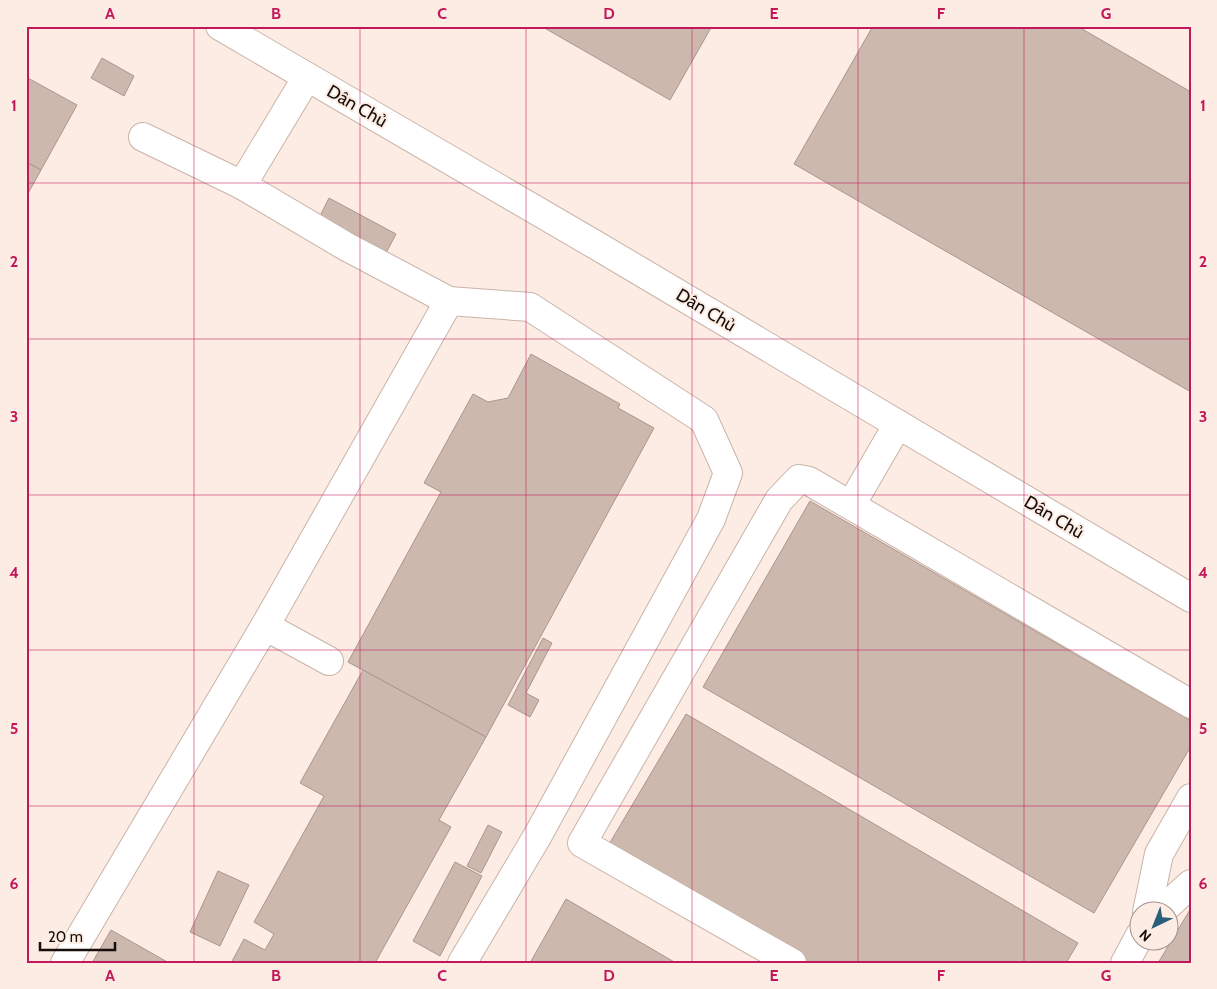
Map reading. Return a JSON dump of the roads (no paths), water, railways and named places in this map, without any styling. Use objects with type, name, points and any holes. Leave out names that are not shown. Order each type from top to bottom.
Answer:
[{"type":"main road","name":"Dân Chủ","points":[[220,26],[594,244],[1191,598]]},
{"type":"main road","points":[[242,184],[307,77]]},
{"type":"main road","points":[[143,137],[242,184],[347,247],[449,301],[530,308],[704,420],[728,473],[711,519],[538,835],[462,963]]},
{"type":"main road","points":[[64,963],[265,626],[449,301]]},
{"type":"main road","points":[[851,505],[898,424]]},
{"type":"main road","points":[[792,963],[582,843],[778,500],[799,479],[809,481],[851,505],[1191,704]]},
{"type":"main road","points":[[265,626],[329,661]]},
{"type":"main road","points":[[1149,902],[1159,854],[1191,798]]},
{"type":"main road","points":[[1159,854],[1191,874]]},
{"type":"main road","points":[[1171,902],[1191,884]]}]
